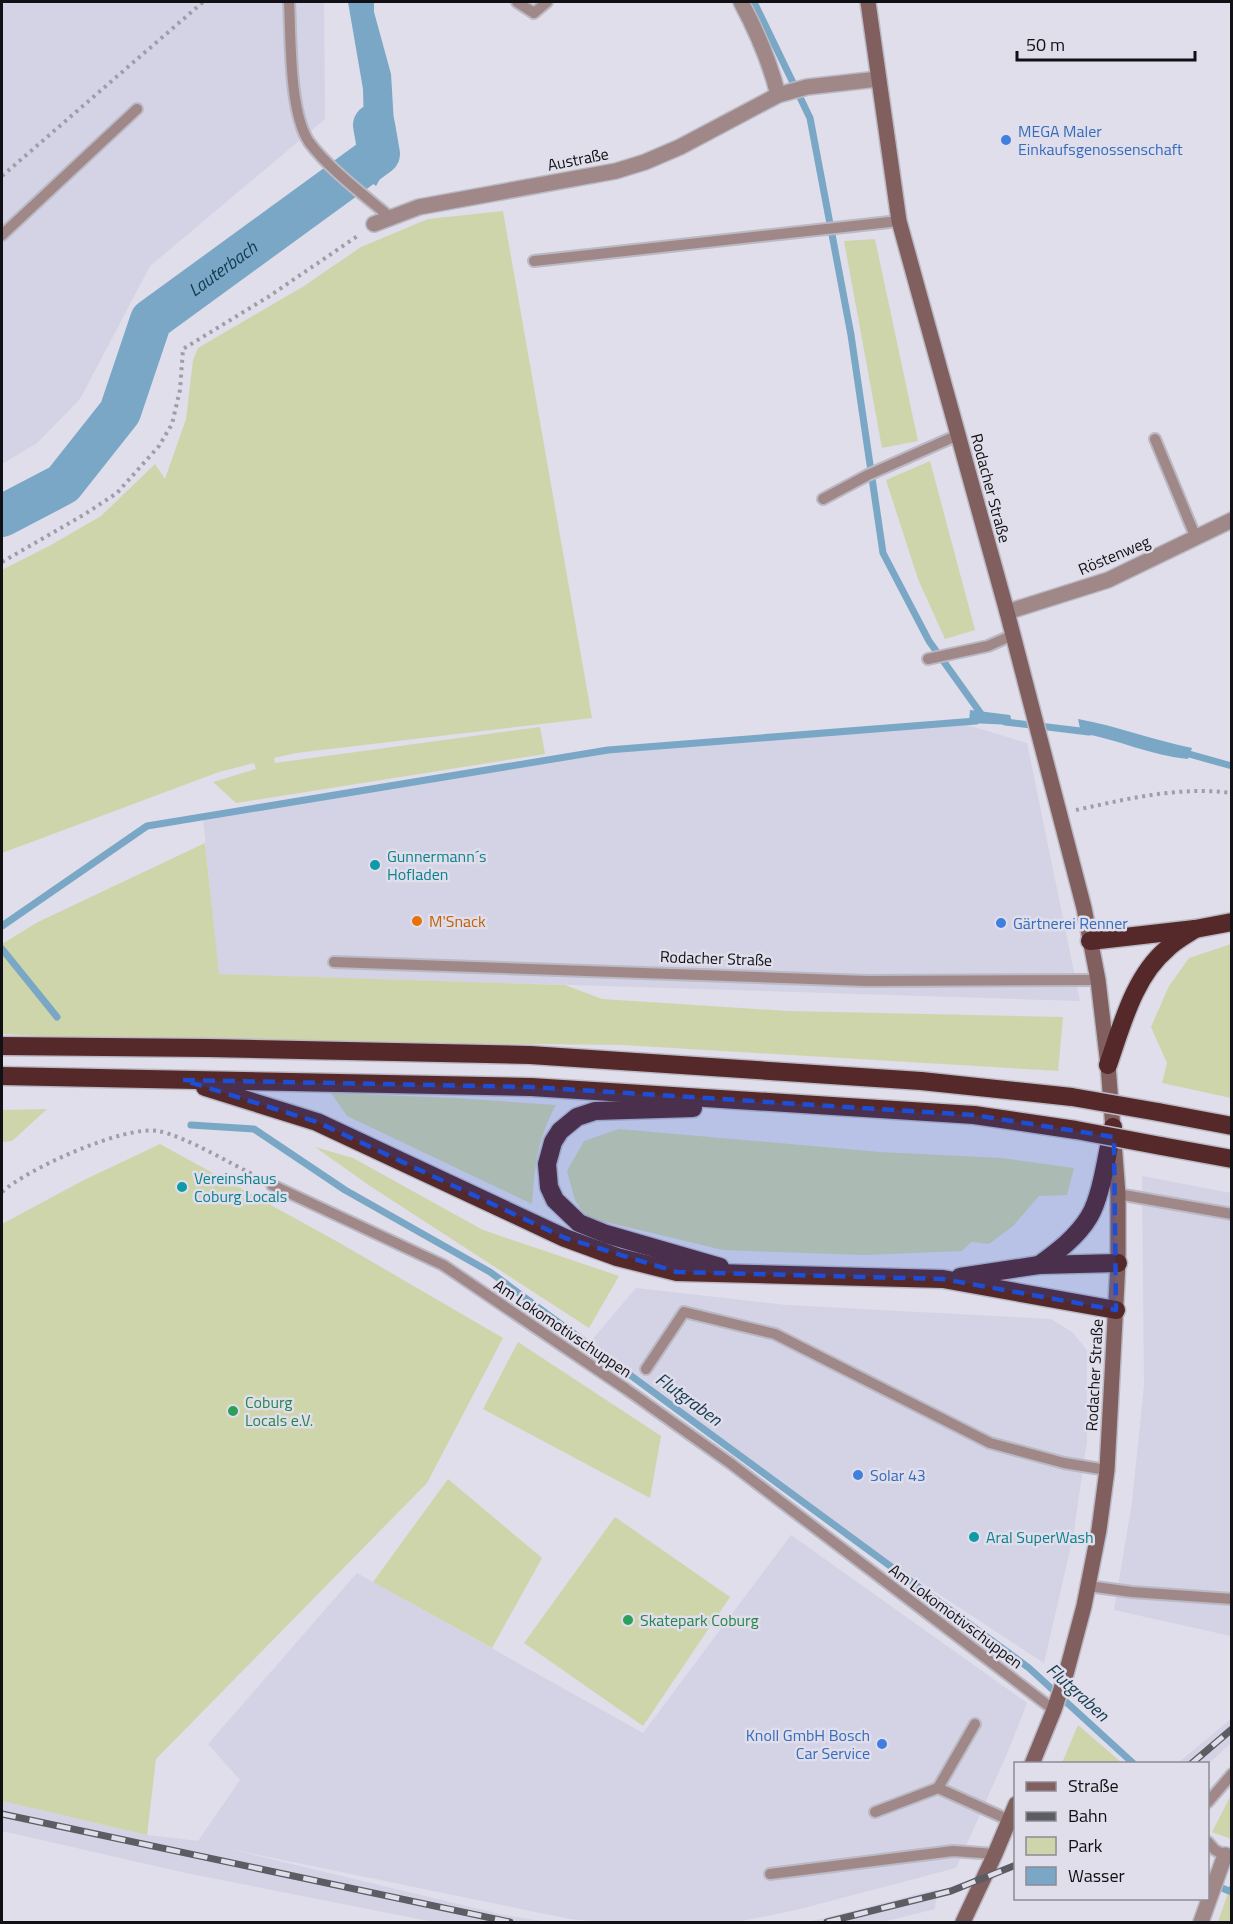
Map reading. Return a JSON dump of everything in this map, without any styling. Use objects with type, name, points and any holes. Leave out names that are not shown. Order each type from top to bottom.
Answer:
[{"type":"highway","points":[[1090,941],[1195,929],[1232,922]]},
{"type":"highway","points":[[1108,1065],[1128,1006],[1148,970],[1167,948],[1195,929]]},
{"type":"highway","points":[[2,1046],[208,1048],[530,1056],[921,1081],[1072,1097],[1232,1126]]},
{"type":"highway","points":[[2,1076],[531,1087],[974,1115],[1076,1130],[1232,1159]]},
{"type":"highway","points":[[183,1080],[317,1122],[565,1238],[617,1257],[677,1272],[943,1279],[1116,1310]]},
{"type":"highway","points":[[743,1274],[606,1234],[579,1223],[555,1200],[549,1187],[547,1164],[553,1142],[560,1131],[577,1117],[595,1111],[791,1104]]},
{"type":"highway","points":[[1039,1265],[1061,1249],[1089,1216],[1097,1197],[1113,1127]]},
{"type":"highway","points":[[943,1279],[1039,1265],[1118,1263]]},
{"type":"street","points":[[741,2],[782,94]]},
{"type":"street","name":"Rodacher Straße","points":[[868,2],[899,221],[1007,612],[1084,908],[1098,980],[1108,1065],[1118,1194],[1118,1263],[1107,1470],[1088,1586],[1064,1679],[1033,1762]]},
{"type":"street","name":"Austraße","points":[[374,224],[419,207],[616,171],[680,147],[782,94],[807,87],[878,79]]},
{"type":"street","name":"Röstenweg","points":[[1007,612],[1108,580],[1232,520]]},
{"type":"street","points":[[963,1923],[1014,1809]]},
{"type":"street","points":[[1209,1900],[1218,1874],[1228,1856]]},
{"type":"street","points":[[1201,1923],[1209,1900]]},
{"type":"lane","points":[[289,2],[292,73],[298,116],[308,140],[323,158],[390,217]]},
{"type":"lane","points":[[517,2],[534,13],[547,2]]},
{"type":"lane","points":[[2,235],[137,109]]},
{"type":"lane","points":[[534,261],[899,221]]},
{"type":"lane","points":[[823,500],[868,475],[958,435]]},
{"type":"lane","points":[[1155,439],[1197,538]]},
{"type":"lane","points":[[928,659],[988,646],[1013,635]]},
{"type":"lane","name":"Rodacher Straße","points":[[333,962],[867,981],[1098,980]]},
{"type":"lane","name":"Am Lokomotivschuppen","points":[[272,1185],[443,1265],[626,1389],[729,1463],[1055,1706]]},
{"type":"lane","points":[[1118,1194],[1232,1214]]},
{"type":"lane","points":[[646,1369],[684,1312],[775,1334],[990,1443],[1064,1463],[1107,1470]]},
{"type":"lane","points":[[1088,1586],[1132,1592],[1232,1599]]},
{"type":"lane","points":[[875,1812],[938,1788],[975,1724]]},
{"type":"lane","points":[[1209,1801],[1232,1774]]},
{"type":"lane","points":[[938,1788],[1009,1820]]},
{"type":"lane","points":[[1209,1843],[1215,1850],[1228,1856]]},
{"type":"lane","points":[[770,1874],[952,1851],[995,1854]]},
{"type":"path","points":[[2,176],[203,2]]},
{"type":"path","points":[[2,562],[86,514],[117,493],[159,446],[172,424],[180,390],[183,350],[188,345],[268,297],[374,224]]},
{"type":"path","points":[[1058,814],[1145,795],[1212,790],[1232,793]]},
{"type":"path","points":[[2,1192],[13,1182],[43,1165],[108,1139],[141,1130],[170,1134],[272,1185]]},
{"type":"highlighted area","points":[[183,1080],[531,1087],[974,1115],[1114,1137],[1116,1310],[943,1279],[677,1272],[565,1238],[317,1122]]},
{"type":"shaded area","points":[[2,2],[324,2],[325,119],[150,266],[80,399],[37,443],[2,464]]},
{"type":"shaded area","points":[[967,725],[1027,743],[1080,1001],[218,974],[203,817],[608,750]]},
{"type":"shaded area","points":[[1142,1176],[1231,1193],[1231,1636],[1114,1610],[1132,1502],[1144,1386]]},
{"type":"shaded area","points":[[636,1288],[787,1305],[1051,1319],[1072,1332],[1087,1350],[1087,1441],[1073,1537],[1044,1663],[879,1555],[591,1341]]},
{"type":"shaded area","points":[[791,1535],[1027,1703],[956,1868],[796,1910],[742,1921],[604,1922],[570,1919],[225,1848],[504,1915],[548,1922],[434,1922],[186,1873],[2,1831],[2,1801],[147,1835],[198,1841],[240,1780],[208,1744],[357,1573],[643,1733]]},
{"type":"shaded area","points":[[1231,1719],[1231,1743],[1209,1763],[1179,1762]]},
{"type":"shaded area","points":[[937,1889],[935,1909],[882,1922],[800,1922],[812,1921]]},
{"type":"green space","points":[[503,211],[592,718],[296,753],[274,758],[275,763],[540,727],[545,754],[236,803],[213,782],[256,769],[254,763],[219,772],[2,853],[2,570],[101,516],[155,464],[165,479],[186,419],[193,360],[198,348],[304,286],[361,247],[428,219]]},
{"type":"green space","points":[[875,239],[918,441],[882,448],[844,241]]},
{"type":"green space","points":[[930,461],[975,630],[945,639],[918,579],[886,480]]},
{"type":"green space","points":[[205,843],[219,974],[565,985],[602,999],[788,1011],[1063,1017],[1058,1071],[623,1045],[116,1040],[2,1034],[2,944],[38,922]]},
{"type":"green space","points":[[1231,944],[1231,1098],[1162,1083],[1167,1063],[1151,1027],[1169,986],[1189,958]]},
{"type":"green space","points":[[331,1093],[556,1105],[538,1153],[532,1204],[347,1116]]},
{"type":"green space","points":[[47,1109],[12,1141],[2,1142],[2,1110]]},
{"type":"green space","points":[[619,1129],[880,1152],[1002,1158],[1074,1168],[1067,1195],[1039,1196],[1013,1226],[989,1244],[971,1242],[962,1251],[864,1255],[723,1250],[585,1217],[575,1200],[567,1171],[584,1141]]},
{"type":"green space","name":"Coburg Locals e.V.","points":[[160,1144],[338,1242],[503,1338],[427,1483],[156,1759],[147,1835],[2,1801],[2,1224],[82,1181]]},
{"type":"green space","points":[[315,1147],[353,1158],[483,1230],[619,1276],[589,1328],[370,1186]]},
{"type":"green space","points":[[518,1342],[661,1436],[650,1498],[483,1409]]},
{"type":"green space","points":[[448,1479],[542,1558],[492,1648],[373,1582]]},
{"type":"green space","name":"Skatepark Coburg","points":[[615,1517],[730,1597],[643,1726],[524,1643]]},
{"type":"green space","points":[[1078,1725],[1121,1762],[1062,1762]]},
{"type":"green space","points":[[1231,1795],[1231,1839],[1212,1832]]},
{"type":"green space","points":[[1231,1884],[1231,1922],[1218,1922]]},
{"type":"water","points":[[348,2],[374,2],[374,12],[391,74],[393,155],[376,186],[353,168],[364,127],[363,89]]},
{"type":"water","points":[[127,368],[143,379],[132,419],[115,448],[100,459],[92,431]]},
{"type":"water","points":[[970,710],[1010,715],[1013,725],[969,723]]},
{"type":"water","points":[[1078,719],[1192,748],[1188,759],[1161,755],[1081,733]]},
{"type":"waterway","points":[[754,2],[810,118],[851,335],[883,553],[929,641],[984,718]]},
{"type":"waterway","name":"Lauterbach","points":[[2,516],[63,484],[120,412],[151,320],[379,154],[374,125]]},
{"type":"waterway","points":[[2,926],[147,826],[608,750],[976,721]]},
{"type":"waterway","points":[[1005,722],[1089,732]]},
{"type":"waterway","points":[[1182,752],[1232,766]]},
{"type":"waterway","name":"Flutgraben","points":[[2,949],[57,1017]]},
{"type":"waterway","name":"Flutgraben","points":[[191,1125],[254,1129],[345,1190],[490,1272],[1029,1668],[1132,1762]]},
{"type":"waterway","name":"Flutgraben","points":[[1215,1885],[1229,1891],[1232,1889]]},
{"type":"railway","points":[[1193,1762],[1232,1729]]},
{"type":"railway","points":[[2,1814],[510,1922]]},
{"type":"railway","points":[[827,1922],[951,1891],[1014,1866]]},
{"type":"place","name":"MEGA Maler Einkaufsgenossenschaft","points":[[1006,140]]},
{"type":"place","name":"Gunnermann´s Hofladen","points":[[375,865]]},
{"type":"place","name":"M'Snack","points":[[417,921]]},
{"type":"place","name":"Gärtnerei Renner","points":[[1001,923]]},
{"type":"place","name":"Vereinshaus Coburg Locals","points":[[182,1187]]},
{"type":"place","name":"Coburg Locals e.V.","points":[[233,1411]]},
{"type":"place","name":"Solar 43","points":[[858,1475]]},
{"type":"place","name":"Aral SuperWash","points":[[974,1537]]},
{"type":"place","name":"Skatepark Coburg","points":[[628,1620]]},
{"type":"place","name":"Knoll GmbH Bosch Car Service","points":[[882,1744]]}]
